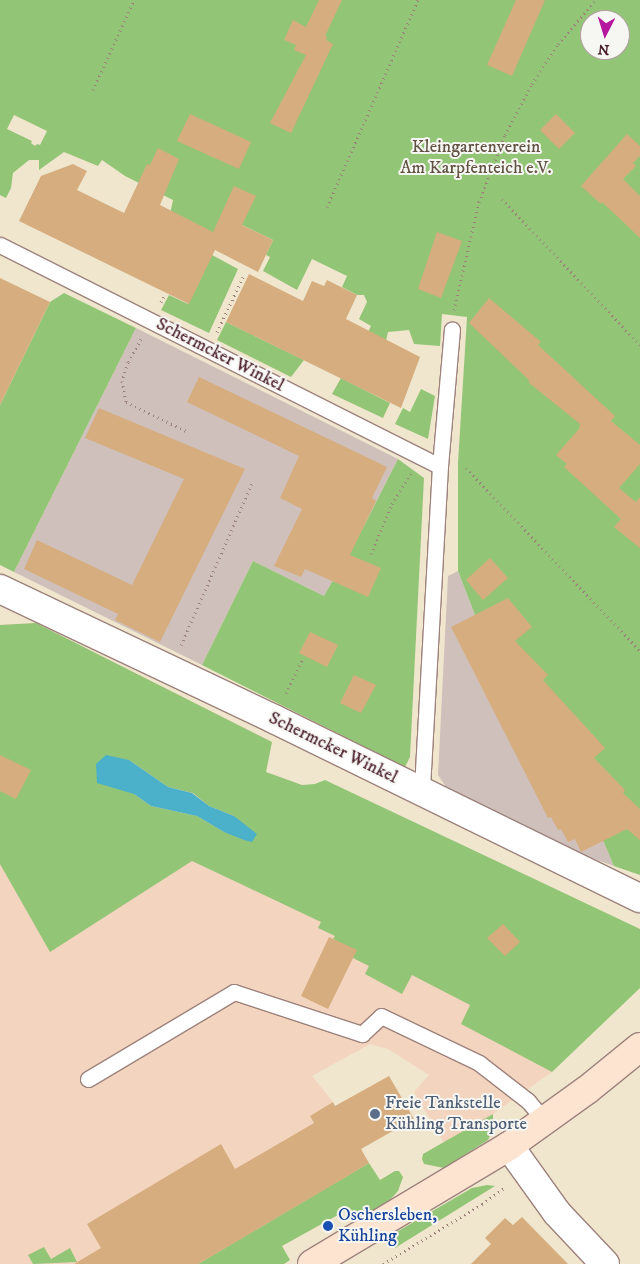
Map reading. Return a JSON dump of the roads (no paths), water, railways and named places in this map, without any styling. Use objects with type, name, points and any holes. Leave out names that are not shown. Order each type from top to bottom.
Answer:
[{"type":"main road","points":[[312,1264],[509,1146],[545,1121],[640,1047]]},
{"type":"street","name":"Schermcker Winkel","points":[[0,589],[171,672],[274,718],[640,898]]},
{"type":"street","points":[[509,1146],[557,1214],[605,1264]]},
{"type":"lane","name":"Schermcker Winkel","points":[[0,245],[440,466]]},
{"type":"lane","name":"Schermcker Winkel","points":[[422,791],[440,466],[452,330]]},
{"type":"lane","points":[[88,1079],[234,992],[362,1034],[381,1016],[479,1064],[528,1101],[545,1121]]},
{"type":"water","points":[[106,755],[129,760],[168,787],[192,793],[209,806],[234,816],[257,834],[252,842],[244,840],[224,832],[197,816],[151,806],[134,794],[97,783],[96,764]]},
{"type":"place","name":"Freie Tankstelle Kühling Transporte","points":[[375,1114]]},
{"type":"place","name":"Oschersleben, Kühling","points":[[328,1226]]},
{"type":"park label","name":"Kleingartenverein Am Karpfenteich e.V.","points":[[476,158]]}]
